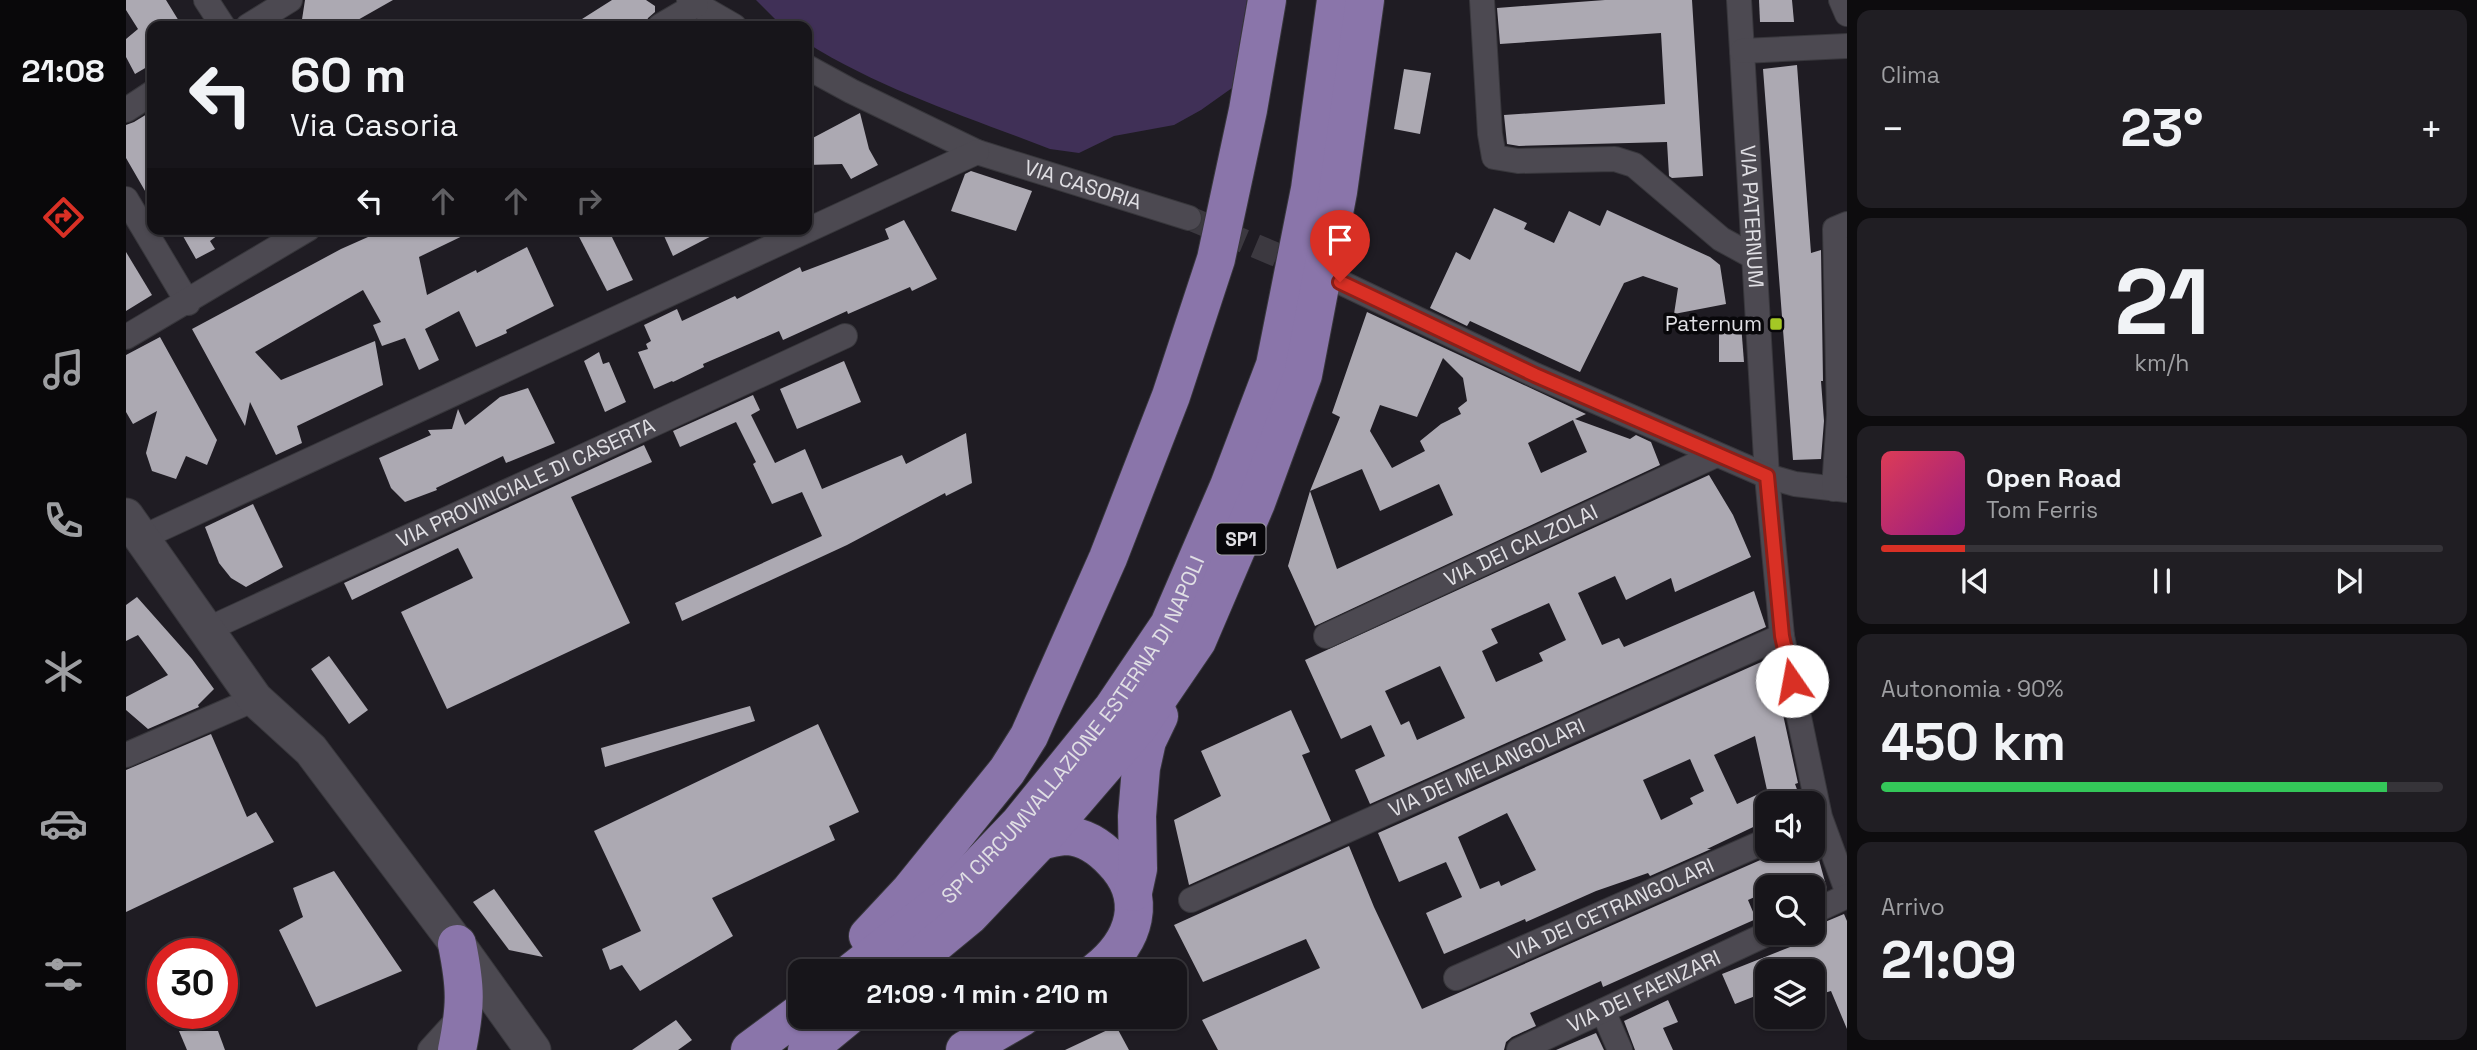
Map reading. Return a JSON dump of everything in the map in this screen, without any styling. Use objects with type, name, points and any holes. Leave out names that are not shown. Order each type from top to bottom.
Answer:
[{"type":"highway","points":[[846,959],[910,891],[1007,771],[1029,736],[1108,558],[1166,409],[1216,259],[1248,110],[1267,0]]},
{"type":"highway","name":"SP1 CIRCUMVALLAZIONE ESTERNA DI NAPOLI","points":[[868,959],[954,892],[1019,824],[1113,708],[1169,625],[1229,486],[1275,365],[1310,189],[1336,0]]},
{"type":"highway","name":"SP1 CIRCUMVALLAZIONE ESTERNA DI NAPOLI","points":[[917,959],[970,915],[1040,841],[1139,726],[1197,640],[1256,503],[1303,374],[1338,192],[1366,0]]},
{"type":"highway","points":[[1349,113],[1379,36],[1389,0]]},
{"type":"highway","points":[[1133,892],[1138,869],[1137,816],[1141,768],[1147,741],[1160,715],[1175,673]]},
{"type":"highway","points":[[1040,841],[1065,836],[1088,841],[1106,853],[1127,875],[1133,892],[1133,923],[1117,951],[1109,959]]},
{"type":"highway","points":[[457,944],[465,981],[465,1011],[457,1050]]},
{"type":"highway","points":[[750,1050],[788,1029]]},
{"type":"highway","points":[[965,1050],[1002,1029]]},
{"type":"main road","points":[[133,527],[255,699],[311,750],[533,1050]]},
{"type":"street","points":[[206,0],[220,21]]},
{"type":"street","points":[[256,21],[290,0]]},
{"type":"street","points":[[1482,0],[1490,134],[1494,157],[1518,161],[1615,159],[1634,165],[1721,239],[1754,257]]},
{"type":"street","name":"VIA PATERNUM","points":[[1739,0],[1767,476],[1782,636],[1811,791]]},
{"type":"street","points":[[1841,0],[1847,15]]},
{"type":"street","points":[[667,21],[693,2],[725,21]]},
{"type":"street","points":[[1742,51],[1847,46]]},
{"type":"street","name":"VIA CASORIA","points":[[812,70],[977,152],[1189,218]]},
{"type":"street","points":[[126,110],[147,96]]},
{"type":"street","points":[[812,225],[977,152]]},
{"type":"street","points":[[126,199],[147,234]]},
{"type":"street","points":[[1340,282],[1535,375],[1716,455],[1767,476],[1795,484],[1841,489],[1835,229],[1847,223]]},
{"type":"street","points":[[147,235],[188,303]]},
{"type":"street","points":[[126,337],[188,303],[298,235]]},
{"type":"street","points":[[133,527],[790,235]]},
{"type":"street","name":"VIA PROVINCIALE DI CASERTA","points":[[206,630],[845,336]]},
{"type":"street","name":"VIA DEI CALZOLAI","points":[[1326,636],[1716,455]]},
{"type":"street","name":"VIA DEI MELANGOLARI","points":[[1191,900],[1782,636]]},
{"type":"street","points":[[126,755],[255,699]]},
{"type":"street","name":"VIA PATERNUM","points":[[1825,841],[1847,894]]},
{"type":"street","name":"VIA DEI CETRANGOLARI","points":[[1456,978],[1755,846]]},
{"type":"street","points":[[1825,906],[1847,894]]},
{"type":"street","name":"VIA DEI FAENZARI","points":[[1519,1050],[1755,940]]},
{"type":"street","points":[[430,1050],[465,1011]]},
{"type":"street","points":[[1603,1011],[1620,1050]]},
{"type":"shaded area","points":[[756,0],[1247,0],[1232,88],[1174,125],[1114,136],[1079,153],[1050,149],[895,89],[812,46],[812,21],[777,21]]},
{"type":"building","points":[[126,0],[166,0],[179,21],[147,21],[147,67],[135,74],[126,57],[126,39],[138,29],[126,10]]},
{"type":"building","points":[[305,0],[393,0],[356,21],[302,21]]},
{"type":"building","points":[[612,0],[646,0],[655,6],[655,12],[647,21],[579,21]]},
{"type":"building","points":[[1605,0],[1692,0],[1703,176],[1669,176],[1667,142],[1519,146],[1507,144],[1504,115],[1665,104],[1661,33],[1500,44],[1497,8]]},
{"type":"building","points":[[1759,0],[1792,0],[1794,22],[1760,22]]},
{"type":"building","points":[[1797,65],[1811,253],[1821,250],[1821,381],[1824,421],[1821,459],[1793,460],[1763,69]]},
{"type":"building","points":[[1404,69],[1431,73],[1420,134],[1394,129]]},
{"type":"building","points":[[860,113],[869,149],[878,165],[851,179],[842,164],[812,165],[812,138]]},
{"type":"building","points":[[147,114],[147,194],[126,158],[126,125]]},
{"type":"building","points":[[971,171],[1032,191],[1016,231],[951,211],[965,174]]},
{"type":"building","points":[[1494,208],[1527,223],[1524,229],[1554,243],[1569,211],[1600,226],[1607,210],[1710,257],[1720,265],[1726,304],[1674,314],[1678,288],[1643,276],[1624,283],[1580,372],[1470,321],[1467,326],[1430,308],[1456,252],[1470,260]]},
{"type":"building","points":[[904,220],[937,279],[912,291],[910,287],[848,314],[847,311],[783,340],[779,331],[654,389],[638,352],[648,349],[646,344],[651,341],[644,325],[677,309],[682,321],[735,296],[737,299],[800,267],[802,272],[889,239],[885,229]]},
{"type":"building","points":[[182,235],[218,235],[210,241],[215,249],[196,259]]},
{"type":"building","points":[[372,235],[465,235],[419,257],[427,295],[527,247],[554,306],[476,347],[459,311],[425,329],[439,360],[419,370],[405,338],[382,346],[373,325],[381,322],[363,290],[255,352],[281,380],[375,341],[383,385],[297,426],[302,443],[276,455],[250,402],[245,426],[192,329],[341,249]]},
{"type":"building","points":[[578,235],[611,235],[633,280],[607,291]]},
{"type":"building","points":[[664,235],[713,235],[673,256]]},
{"type":"building","points":[[126,252],[152,295],[126,311]]},
{"type":"building","points":[[1367,312],[1586,414],[1575,419],[1630,439],[1636,435],[1651,442],[1660,465],[1315,626],[1288,566],[1310,491],[1340,417],[1332,413]],"holes":[[[1443,358],[1463,378],[1467,401],[1458,408],[1461,414],[1441,424],[1420,441],[1425,451],[1392,468],[1370,431],[1380,405],[1417,417]],[[1573,420],[1587,452],[1541,473],[1528,443]],[[1362,469],[1380,511],[1439,484],[1453,515],[1337,569],[1310,491]]]},
{"type":"building","points":[[1741,324],[1744,362],[1719,362],[1719,325]]},
{"type":"building","points":[[160,337],[217,440],[207,465],[186,456],[176,479],[152,471],[146,453],[157,411],[133,424],[126,412],[126,355]]},
{"type":"building","points":[[599,352],[603,364],[609,362],[626,402],[605,412],[584,361]]},
{"type":"building","points":[[844,361],[861,402],[797,429],[780,389]]},
{"type":"building","points":[[528,388],[555,443],[506,463],[503,456],[436,488],[437,490],[405,502],[391,488],[379,458],[431,435],[428,430],[452,429],[458,409],[465,425],[500,397]]},
{"type":"building","points":[[753,395],[760,410],[751,415],[775,463],[805,449],[822,489],[902,455],[906,464],[966,433],[972,483],[946,496],[945,493],[847,545],[682,621],[675,603],[822,536],[802,492],[772,504],[753,464],[756,462],[736,422],[680,447],[673,431]]},
{"type":"building","points":[[644,445],[652,462],[571,497],[630,623],[447,709],[401,612],[473,578],[458,548],[352,600],[344,583]]},
{"type":"building","points":[[1709,475],[1733,515],[1751,557],[1675,592],[1671,578],[1626,600],[1615,576],[1578,593],[1602,645],[1619,638],[1624,647],[1754,591],[1766,627],[1370,804],[1355,770],[1385,756],[1371,725],[1341,739],[1305,660]],"holes":[[[1549,603],[1566,640],[1539,653],[1543,661],[1496,682],[1482,651],[1498,643],[1491,629]],[[1440,666],[1465,718],[1417,740],[1409,721],[1401,725],[1385,691]]]},
{"type":"building","points":[[253,504],[283,567],[246,587],[231,578],[219,563],[205,527]]},
{"type":"building","points":[[137,597],[192,659],[214,689],[199,707],[148,729],[126,710],[126,697],[168,675],[138,635],[126,641],[126,605]]},
{"type":"building","points":[[329,656],[368,710],[349,724],[311,669]]},
{"type":"building","points":[[1768,659],[1782,710],[1798,791],[1765,791],[1767,790],[1755,736],[1714,755],[1737,804],[1755,796],[1755,826],[1650,876],[1648,873],[1596,891],[1444,954],[1426,913],[1462,897],[1446,862],[1399,882],[1378,833]],"holes":[[[1690,759],[1704,791],[1690,798],[1693,804],[1661,820],[1643,780]],[[1507,813],[1536,870],[1501,886],[1499,881],[1480,889],[1458,837]]]},
{"type":"building","points":[[750,706],[755,721],[605,767],[601,748]]},
{"type":"building","points":[[1291,710],[1310,752],[1302,755],[1331,821],[1189,885],[1174,820],[1221,796],[1201,751]]},
{"type":"building","points":[[818,724],[859,812],[829,826],[835,840],[712,898],[733,936],[640,991],[622,965],[610,970],[602,949],[641,931],[594,831]]},
{"type":"building","points":[[211,734],[247,817],[256,812],[274,842],[126,912],[126,770]]},
{"type":"building","points":[[1349,846],[1374,907],[1422,1009],[1758,861],[1819,861],[1823,875],[1755,875],[1755,897],[1748,900],[1755,919],[1603,987],[1601,981],[1530,1013],[1536,1026],[1512,1037],[1506,1042],[1504,1050],[1218,1050],[1202,1020],[1320,968],[1306,939],[1203,982],[1174,925]]},
{"type":"building","points":[[334,871],[402,971],[316,1007],[279,930],[303,917],[293,888]]},
{"type":"building","points":[[494,889],[543,957],[509,950],[473,902]]},
{"type":"building","points":[[1844,914],[1847,921],[1847,1029],[1831,991],[1825,993],[1825,959],[1760,959],[1795,945],[1825,945],[1825,922]]},
{"type":"building","points":[[1755,961],[1755,996],[1735,1004],[1722,974]]},
{"type":"building","points":[[1668,1000],[1678,1022],[1663,1028],[1673,1050],[1635,1050],[1624,1021]]},
{"type":"building","points":[[676,1020],[692,1040],[678,1050],[632,1050]]},
{"type":"building","points":[[1110,1029],[1118,1029],[1129,1050],[1065,1050]]},
{"type":"building","points":[[179,1031],[218,1031],[225,1050],[187,1050]]},
{"type":"building","points":[[1596,1033],[1604,1050],[1556,1050]]},
{"type":"tunnel","points":[[1189,218],[1308,268]]},
{"type":"place","name":"Paternum","points":[[1776,324]]},
{"type":"route","points":[[1340,282],[1535,375],[1767,476],[1782,636],[1792,681]]}]
